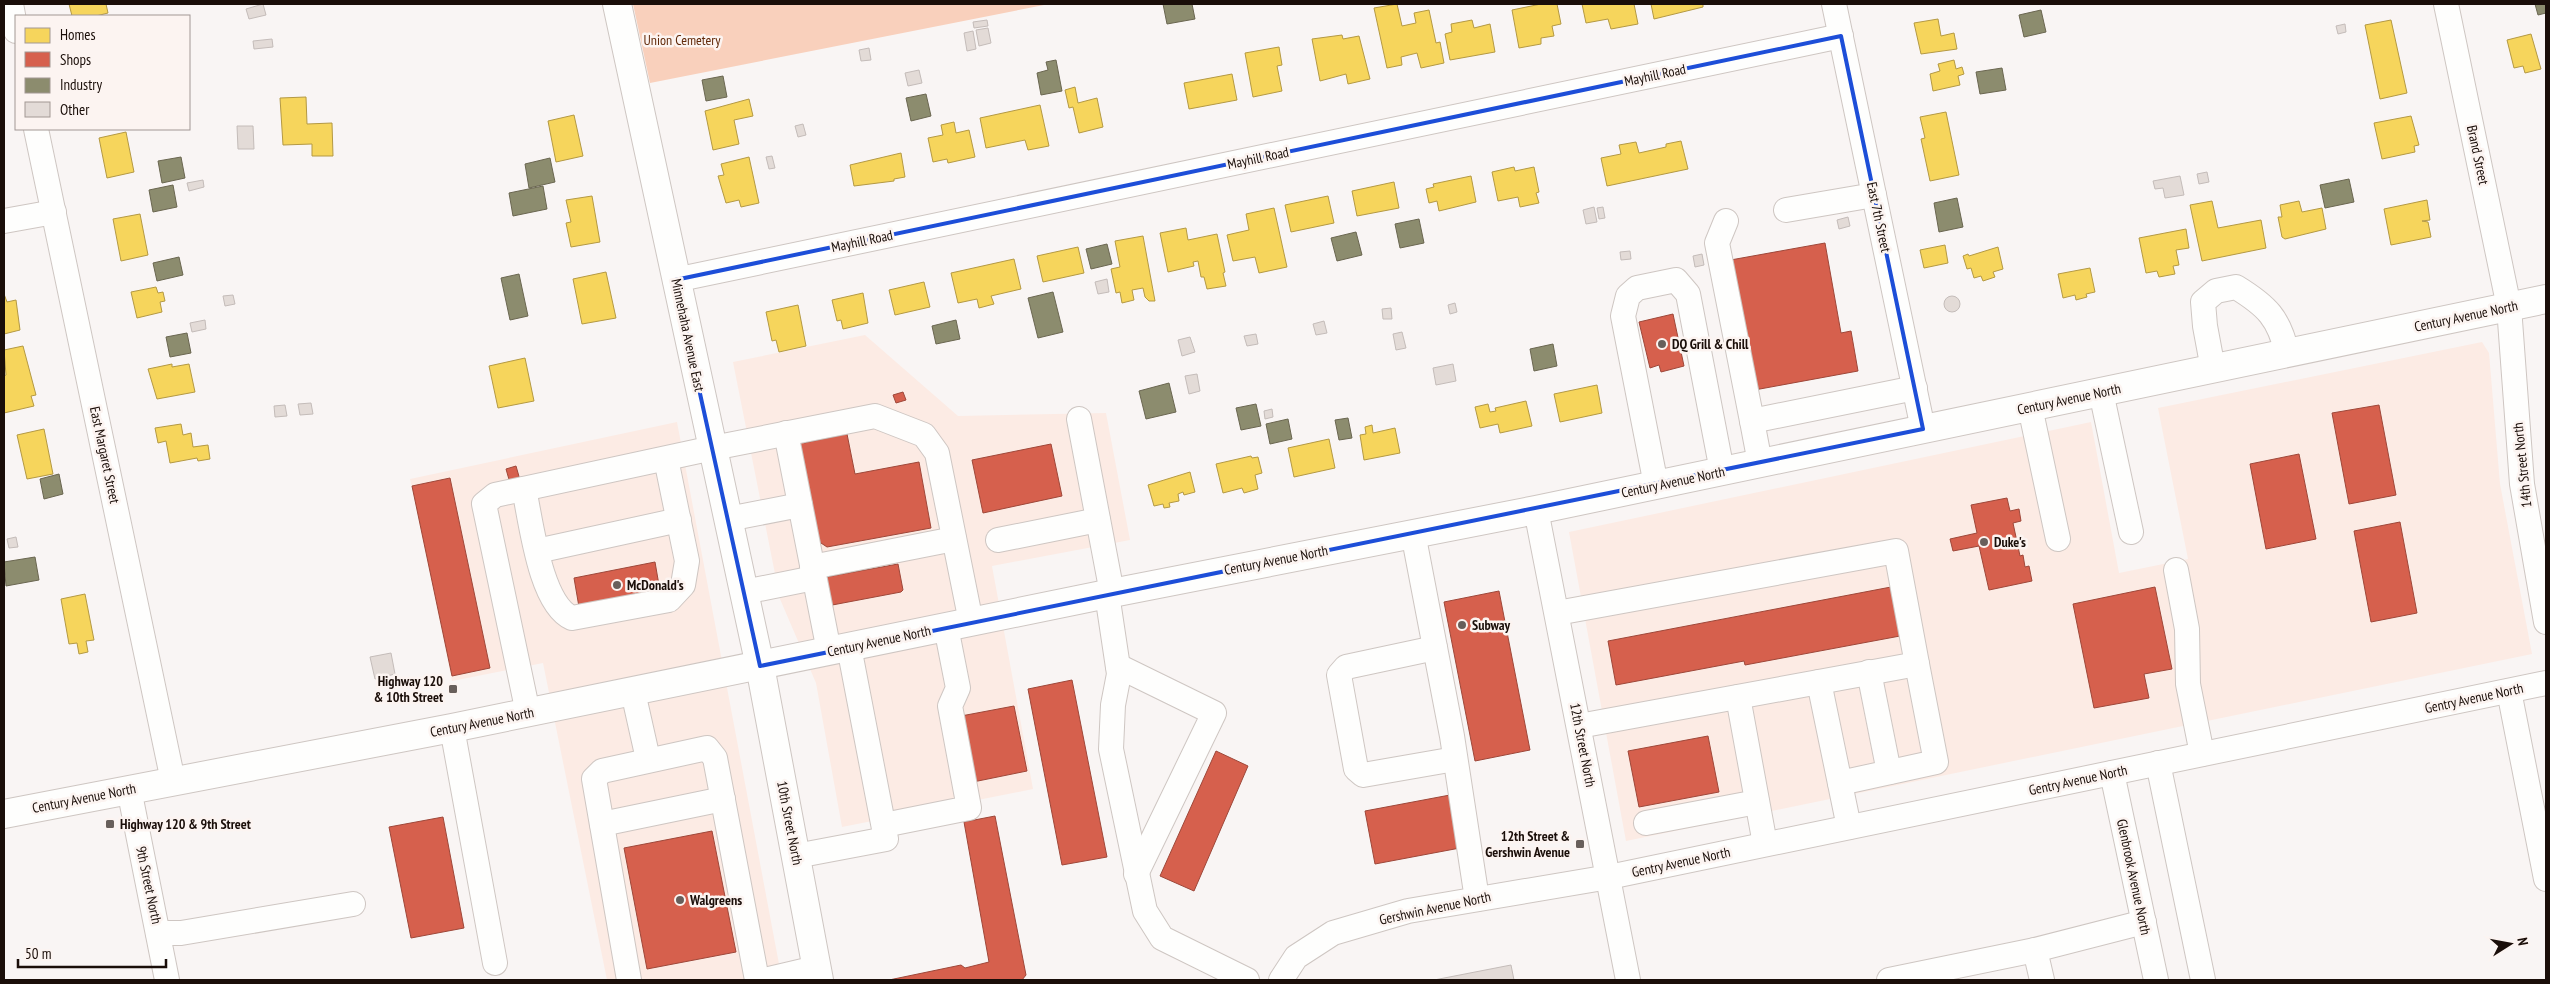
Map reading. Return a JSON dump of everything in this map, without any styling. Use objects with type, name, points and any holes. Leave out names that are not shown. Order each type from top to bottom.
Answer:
[{"type":"main road","name":"Minnehaha Avenue East","points":[[617,4],[675,280],[760,666]]},
{"type":"main road","name":"Century Avenue North","points":[[4,814],[528,713],[1110,593],[1536,510],[2546,299]]},
{"type":"main road","name":"10th Street North","points":[[760,666],[818,974]]},
{"type":"street","points":[[10,4],[15,26]]},
{"type":"street","name":"East 7th Street","points":[[1834,4],[1923,429]]},
{"type":"street","name":"Brand Street","points":[[2446,4],[2509,307]]},
{"type":"street","name":"Mayhill Road","points":[[675,280],[1841,36]]},
{"type":"street","name":"East Margaret Street","points":[[36,130],[173,781]]},
{"type":"street","points":[[1786,210],[1874,194]]},
{"type":"street","points":[[4,222],[54,212]]},
{"type":"street","points":[[1726,221],[1718,243],[1760,464]]},
{"type":"street","points":[[1656,485],[1623,316],[1628,296],[1637,288],[1676,280],[1688,294],[1722,471]]},
{"type":"street","points":[[2213,369],[2205,326],[2203,302],[2216,291],[2236,287],[2255,298],[2272,313],[2282,332],[2287,354]]},
{"type":"street","name":"14th Street North","points":[[2509,307],[2522,484],[2546,622]]},
{"type":"street","points":[[1752,421],[1915,388]]},
{"type":"street","points":[[2101,392],[2131,532]]},
{"type":"street","points":[[2030,407],[2058,539]]},
{"type":"street","points":[[528,713],[484,504],[495,495],[713,448],[875,416],[924,435],[937,453],[954,539],[958,625],[958,688],[950,706],[968,808],[884,825]]},
{"type":"street","points":[[1079,419],[1110,593],[1119,674],[1113,705],[1111,749],[1136,874],[1146,911],[1162,938],[1248,980]]},
{"type":"street","points":[[786,434],[814,572],[839,649],[886,839],[796,856]]},
{"type":"street","points":[[524,489],[542,577],[562,614],[572,618],[670,600],[683,585],[687,561],[666,459]]},
{"type":"street","points":[[728,519],[800,505]]},
{"type":"street","name":"12th Street North","points":[[1536,510],[1628,980]]},
{"type":"street","points":[[537,550],[679,520]]},
{"type":"street","points":[[998,540],[1098,520]]},
{"type":"street","points":[[1413,533],[1455,759],[1477,899]]},
{"type":"street","points":[[744,592],[814,572],[954,539]]},
{"type":"street","points":[[1557,613],[1896,551],[1936,762],[1840,783]]},
{"type":"street","points":[[2176,570],[2187,629],[2188,684],[2202,754]]},
{"type":"street","points":[[1435,648],[1346,666],[1339,675],[1354,760],[1356,769],[1363,775],[1455,759]]},
{"type":"street","points":[[1579,726],[1917,664]]},
{"type":"street","points":[[1118,666],[1214,713],[1136,874]]},
{"type":"street","points":[[1869,672],[1889,772]]},
{"type":"street","points":[[1819,682],[1849,827]]},
{"type":"street","name":"Gentry Avenue North","points":[[1609,877],[2546,683]]},
{"type":"street","points":[[2509,690],[2546,879]]},
{"type":"street","points":[[633,692],[648,759]]},
{"type":"street","points":[[1738,697],[1765,844]]},
{"type":"street","points":[[452,728],[495,963]]},
{"type":"street","points":[[629,980],[594,779],[602,771],[648,759],[707,748],[715,758],[757,980]]},
{"type":"street","points":[[2158,763],[2203,980]]},
{"type":"street","name":"Glenbrook Avenue North","points":[[2112,773],[2156,980]]},
{"type":"street","name":"9th Street North","points":[[129,789],[168,980]]},
{"type":"street","points":[[602,824],[723,799]]},
{"type":"street","points":[[1646,823],[1757,802]]},
{"type":"street","name":"Gershwin Avenue North","points":[[1281,980],[1296,957],[1334,933],[1408,910],[1609,877]]},
{"type":"street","points":[[158,933],[181,933],[353,904]]},
{"type":"street","points":[[1889,980],[2035,950],[2144,922]]},
{"type":"street","points":[[2035,950],[2042,980]]},
{"type":"street","points":[[765,980],[818,974]]},
{"type":"highlighted area","points":[[1841,36],[1923,429],[760,666],[675,280]]},
{"type":"shaded area","points":[[865,335],[958,416],[1106,413],[1130,540],[992,566],[1033,789],[842,827],[816,683],[780,599],[733,362]]},
{"type":"shaded area","points":[[2482,342],[2489,353],[2500,484],[2532,654],[1626,841],[1569,532],[2091,422],[2119,573],[2188,559],[2158,408]]},
{"type":"shaded area","points":[[677,422],[782,980],[607,980],[543,663],[452,681],[410,479]]},
{"type":"green space","name":"Union Cemetery","points":[[633,4],[1049,4],[650,83]]},
{"type":"building: Homes","points":[[69,4],[106,4],[108,13],[100,15],[72,15]]},
{"type":"building: Homes","points":[[1397,4],[1402,26],[1416,23],[1414,13],[1429,10],[1436,43],[1440,42],[1444,63],[1421,68],[1417,53],[1401,57],[1402,65],[1387,68],[1374,8]]},
{"type":"building: Homes","points":[[1541,4],[1557,4],[1561,24],[1552,26],[1554,36],[1541,38],[1541,44],[1519,48],[1512,10]]},
{"type":"building: Homes","points":[[1582,4],[1634,4],[1638,24],[1611,29],[1608,19],[1586,23]]},
{"type":"building: Homes","points":[[1651,4],[1703,4],[1703,7],[1654,19]]},
{"type":"building: Homes","points":[[1938,19],[1941,36],[1954,33],[1957,49],[1921,54],[1914,23]]},
{"type":"building: Homes","points":[[1472,20],[1474,28],[1490,24],[1495,52],[1450,60],[1445,34],[1452,32],[1451,24]]},
{"type":"building: Homes","points":[[2391,20],[2407,93],[2380,99],[2365,25]]},
{"type":"building: Homes","points":[[2531,34],[2541,69],[2525,73],[2523,66],[2514,68],[2507,40]]},
{"type":"building: Homes","points":[[1342,35],[1343,39],[1359,36],[1370,79],[1348,84],[1346,74],[1320,81],[1312,39]]},
{"type":"building: Homes","points":[[1279,47],[1282,65],[1277,66],[1282,91],[1253,97],[1245,53]]},
{"type":"building: Homes","points":[[1954,60],[1956,69],[1962,67],[1964,74],[1958,76],[1960,85],[1933,91],[1930,74],[1940,71],[1938,64]]},
{"type":"building: Homes","points":[[1232,74],[1237,100],[1189,109],[1184,83]]},
{"type":"building: Homes","points":[[1075,87],[1078,103],[1097,98],[1103,127],[1079,133],[1073,107],[1069,108],[1065,90]]},
{"type":"building: Homes","points":[[306,97],[307,124],[332,123],[333,156],[312,156],[312,144],[283,145],[280,98]]},
{"type":"building: Homes","points":[[749,99],[753,116],[734,120],[739,144],[713,150],[705,111]]},
{"type":"building: Homes","points":[[1040,105],[1049,146],[1028,150],[1025,140],[986,148],[980,118]]},
{"type":"building: Homes","points":[[1946,112],[1959,175],[1930,181],[1921,139],[1925,138],[1920,117]]},
{"type":"building: Homes","points":[[574,115],[583,156],[556,162],[548,121]]},
{"type":"building: Homes","points":[[2411,116],[2419,145],[2414,146],[2415,152],[2382,159],[2374,123]]},
{"type":"building: Homes","points":[[954,122],[956,133],[969,130],[975,157],[948,163],[947,159],[933,162],[928,138],[943,135],[941,125]]},
{"type":"building: Homes","points":[[126,132],[134,172],[107,178],[99,138]]},
{"type":"building: Homes","points":[[1681,141],[1688,169],[1607,186],[1601,158],[1621,154],[1619,145],[1636,142],[1639,153],[1666,147],[1666,144]]},
{"type":"building: Homes","points":[[901,153],[905,177],[894,179],[894,181],[854,186],[850,165]]},
{"type":"building: Homes","points":[[749,157],[759,203],[741,207],[739,200],[726,203],[718,176],[724,175],[721,164]]},
{"type":"building: Homes","points":[[1514,167],[1515,171],[1534,167],[1539,192],[1536,193],[1539,203],[1520,207],[1518,197],[1498,201],[1492,172]]},
{"type":"building: Homes","points":[[1471,176],[1476,202],[1439,211],[1437,201],[1429,203],[1426,189],[1434,187],[1433,184]]},
{"type":"building: Homes","points":[[1394,182],[1399,208],[1357,216],[1352,191]]},
{"type":"building: Homes","points":[[592,196],[600,242],[571,247],[566,223],[571,222],[566,200]]},
{"type":"building: Homes","points":[[1328,196],[1334,223],[1291,232],[1285,205]]},
{"type":"building: Homes","points":[[2427,200],[2430,220],[2422,221],[2428,222],[2431,237],[2391,245],[2384,209]]},
{"type":"building: Homes","points":[[2212,201],[2218,228],[2261,220],[2266,248],[2202,261],[2190,205]]},
{"type":"building: Homes","points":[[2299,201],[2302,212],[2322,208],[2326,229],[2285,239],[2282,237],[2278,217],[2282,217],[2280,205]]},
{"type":"building: Homes","points":[[1274,208],[1287,267],[1259,273],[1255,257],[1233,261],[1227,235],[1249,230],[1246,214]]},
{"type":"building: Homes","points":[[140,214],[148,255],[121,261],[113,219]]},
{"type":"building: Homes","points":[[1186,228],[1188,240],[1217,234],[1226,286],[1207,289],[1204,277],[1201,277],[1198,261],[1193,262],[1194,266],[1168,272],[1160,233]]},
{"type":"building: Homes","points":[[2186,229],[2189,248],[2176,250],[2179,265],[2173,266],[2175,274],[2159,277],[2157,271],[2146,273],[2139,238]]},
{"type":"building: Homes","points":[[1143,236],[1155,301],[1149,301],[1145,297],[1143,288],[1132,290],[1134,300],[1122,303],[1120,292],[1116,293],[1111,269],[1120,267],[1115,241]]},
{"type":"building: Homes","points":[[1945,245],[1948,263],[1924,268],[1920,250]]},
{"type":"building: Homes","points":[[1078,247],[1084,273],[1043,282],[1037,256]]},
{"type":"building: Homes","points":[[1998,247],[2003,269],[1993,272],[1995,277],[1983,281],[1981,276],[1974,278],[1971,268],[1967,269],[1963,256]]},
{"type":"building: Homes","points":[[1014,259],[1021,289],[991,296],[994,304],[979,308],[977,299],[958,303],[951,273]]},
{"type":"building: Homes","points":[[2090,268],[2095,292],[2086,294],[2087,297],[2076,300],[2075,295],[2063,298],[2058,274]]},
{"type":"building: Homes","points":[[606,272],[616,318],[582,324],[573,279]]},
{"type":"building: Homes","points":[[924,282],[930,307],[895,315],[889,290]]},
{"type":"building: Homes","points":[[156,287],[158,293],[163,292],[165,301],[160,302],[162,312],[137,318],[131,292]]},
{"type":"building: Homes","points":[[863,293],[868,323],[843,329],[841,320],[837,321],[832,300]]},
{"type":"building: Homes","points":[[4,294],[7,302],[16,300],[20,330],[4,334]]},
{"type":"building: Homes","points":[[798,305],[806,346],[779,352],[776,340],[772,341],[766,312]]},
{"type":"building: Homes","points":[[23,346],[36,395],[31,396],[34,406],[4,413],[4,376],[6,375],[4,350]]},
{"type":"building: Homes","points":[[525,358],[534,401],[498,408],[489,366]]},
{"type":"building: Homes","points":[[172,364],[172,367],[189,364],[195,392],[157,399],[148,369]]},
{"type":"building: Homes","points":[[1597,385],[1602,413],[1560,422],[1554,394]]},
{"type":"building: Homes","points":[[1526,401],[1532,426],[1500,433],[1498,424],[1480,428],[1475,407],[1488,404],[1490,412],[1496,411],[1495,408]]},
{"type":"building: Homes","points":[[181,424],[183,435],[191,433],[193,447],[208,445],[210,459],[198,461],[197,458],[170,463],[166,441],[158,443],[155,428]]},
{"type":"building: Homes","points":[[1372,425],[1373,433],[1395,428],[1400,453],[1364,460],[1360,435],[1366,434],[1365,427]]},
{"type":"building: Homes","points":[[44,429],[53,474],[27,479],[17,435]]},
{"type":"building: Homes","points":[[1329,439],[1335,468],[1294,477],[1288,448]]},
{"type":"building: Homes","points":[[1251,456],[1252,458],[1258,457],[1262,473],[1255,475],[1258,489],[1244,493],[1242,488],[1223,493],[1216,464]]},
{"type":"building: Homes","points":[[1190,472],[1195,492],[1184,495],[1183,492],[1178,494],[1179,501],[1169,503],[1170,507],[1164,508],[1163,504],[1154,506],[1148,485]]},
{"type":"building: Homes","points":[[85,594],[94,640],[86,641],[88,652],[79,654],[77,643],[69,644],[61,599]]},
{"type":"building: Shops","points":[[1825,243],[1841,333],[1851,331],[1858,371],[1749,391],[1725,261]]},
{"type":"building: Shops","name":"DQ Grill & Chill","points":[[1673,314],[1684,366],[1661,372],[1659,365],[1650,368],[1639,322]]},
{"type":"building: Shops","points":[[903,392],[906,400],[896,403],[893,395]]},
{"type":"building: Shops","points":[[2379,405],[2396,495],[2349,504],[2332,413]]},
{"type":"building: Shops","points":[[847,434],[855,474],[919,462],[931,528],[827,547],[815,539],[797,439],[803,438],[804,443]]},
{"type":"building: Shops","points":[[1051,444],[1062,496],[983,513],[972,460]]},
{"type":"building: Shops","points":[[2299,454],[2316,539],[2266,549],[2250,464]]},
{"type":"building: Shops","points":[[516,466],[520,480],[510,483],[506,469]]},
{"type":"building: Shops","points":[[450,478],[490,668],[452,676],[412,486]]},
{"type":"building: Shops","name":"Duke's","points":[[2007,498],[2010,511],[2019,509],[2021,521],[2013,523],[2020,556],[2023,555],[2025,567],[2029,566],[2032,581],[1989,590],[1979,546],[1953,551],[1950,539],[1977,533],[1971,505]]},
{"type":"building: Shops","points":[[2400,522],[2417,613],[2371,622],[2354,531]]},
{"type":"building: Shops","name":"McDonald's","points":[[655,562],[660,591],[579,607],[574,578]]},
{"type":"building: Shops","points":[[898,564],[903,590],[901,592],[827,606],[821,578]]},
{"type":"building: Shops","points":[[1891,587],[1900,636],[1745,665],[1744,661],[1616,685],[1608,641]]},
{"type":"building: Shops","points":[[2155,587],[2172,669],[2144,674],[2149,698],[2094,708],[2073,604]]},
{"type":"building: Shops","points":[[1499,591],[1530,750],[1475,761],[1444,602]]},
{"type":"building: Shops","points":[[1072,680],[1107,857],[1062,865],[1028,689]]},
{"type":"building: Shops","points":[[1014,706],[1027,771],[973,782],[961,716]]},
{"type":"building: Shops","points":[[1708,736],[1719,792],[1639,807],[1628,751]]},
{"type":"building: Shops","points":[[1216,751],[1248,766],[1194,891],[1160,876]]},
{"type":"building: Shops","points":[[1450,795],[1460,848],[1375,864],[1365,811]]},
{"type":"building: Shops","points":[[995,816],[1026,975],[1022,980],[889,980],[961,965],[965,968],[989,962],[964,822]]},
{"type":"building: Shops","points":[[443,817],[464,928],[411,938],[389,827]]},
{"type":"building: Shops","name":"Walgreens","points":[[712,831],[736,952],[647,969],[624,848]]},
{"type":"building: Industry","points":[[1163,4],[1192,4],[1195,19],[1167,24]]},
{"type":"building: Industry","points":[[2535,4],[2546,4],[2546,13],[2538,15]]},
{"type":"building: Industry","points":[[2041,10],[2046,32],[2024,37],[2019,15]]},
{"type":"building: Industry","points":[[1056,60],[1062,91],[1041,95],[1037,73],[1048,70],[1046,62]]},
{"type":"building: Industry","points":[[2002,68],[2006,90],[1980,94],[1976,72]]},
{"type":"building: Industry","points":[[723,76],[727,97],[706,101],[702,80]]},
{"type":"building: Industry","points":[[926,94],[931,116],[911,121],[906,98]]},
{"type":"building: Industry","points":[[181,157],[185,178],[162,183],[158,161]]},
{"type":"building: Industry","points":[[550,158],[555,182],[529,188],[525,164]]},
{"type":"building: Industry","points":[[2349,179],[2354,202],[2325,208],[2320,185]]},
{"type":"building: Industry","points":[[173,185],[177,207],[153,212],[149,190]]},
{"type":"building: Industry","points":[[543,186],[547,209],[513,216],[509,193]]},
{"type":"building: Industry","points":[[1957,198],[1963,227],[1939,232],[1934,203]]},
{"type":"building: Industry","points":[[1419,219],[1424,243],[1400,248],[1395,224]]},
{"type":"building: Industry","points":[[1356,232],[1362,255],[1337,261],[1331,238]]},
{"type":"building: Industry","points":[[1107,244],[1112,264],[1091,269],[1086,249]]},
{"type":"building: Industry","points":[[179,257],[183,275],[157,281],[153,263]]},
{"type":"building: Industry","points":[[519,274],[528,316],[510,320],[501,278]]},
{"type":"building: Industry","points":[[1053,292],[1063,332],[1038,338],[1028,298]]},
{"type":"building: Industry","points":[[956,320],[960,339],[936,344],[932,326]]},
{"type":"building: Industry","points":[[187,333],[191,353],[170,357],[166,337]]},
{"type":"building: Industry","points":[[1553,344],[1557,366],[1534,371],[1530,349]]},
{"type":"building: Industry","points":[[1169,383],[1176,412],[1146,419],[1139,391]]},
{"type":"building: Industry","points":[[1256,404],[1261,426],[1241,430],[1236,408]]},
{"type":"building: Industry","points":[[1348,418],[1352,438],[1339,440],[1335,420]]},
{"type":"building: Industry","points":[[1288,419],[1292,439],[1270,444],[1266,424]]},
{"type":"building: Industry","points":[[59,474],[63,494],[44,499],[40,479]]},
{"type":"building: Industry","points":[[35,557],[39,580],[6,586],[4,562]]},
{"type":"building: Other","points":[[263,4],[266,15],[249,19],[246,9]]},
{"type":"building: Other","points":[[987,20],[988,26],[974,28],[973,22]]},
{"type":"building: Other","points":[[2345,24],[2346,32],[2338,34],[2336,26]]},
{"type":"building: Other","points":[[988,28],[991,43],[979,46],[976,30]]},
{"type":"building: Other","points":[[973,31],[976,49],[967,51],[964,33]]},
{"type":"building: Other","points":[[272,39],[273,47],[254,49],[253,41]]},
{"type":"building: Other","points":[[869,48],[871,60],[861,61],[859,50]]},
{"type":"building: Other","points":[[919,70],[922,83],[908,86],[905,73]]},
{"type":"building: Other","points":[[803,124],[806,135],[798,137],[795,126]]},
{"type":"building: Other","points":[[237,126],[253,126],[254,149],[238,149]]},
{"type":"building: Other","points":[[772,156],[775,168],[769,169],[766,157]]},
{"type":"building: Other","points":[[2207,172],[2209,182],[2199,184],[2197,174]]},
{"type":"building: Other","points":[[2180,176],[2184,195],[2165,198],[2163,188],[2155,189],[2153,181]]},
{"type":"building: Other","points":[[203,180],[204,187],[189,191],[187,183]]},
{"type":"building: Other","points":[[1594,207],[1597,222],[1586,224],[1583,210]]},
{"type":"building: Other","points":[[1603,207],[1605,218],[1599,219],[1597,208]]},
{"type":"building: Other","points":[[1848,217],[1850,226],[1839,229],[1837,220]]},
{"type":"building: Other","points":[[1630,251],[1631,259],[1621,260],[1620,252]]},
{"type":"building: Other","points":[[1702,254],[1704,265],[1695,267],[1693,256]]},
{"type":"building: Other","points":[[1107,279],[1109,292],[1098,294],[1095,282]]},
{"type":"building: Other","points":[[233,295],[235,304],[225,306],[223,296]]},
{"type":"building: Other","points":[[1952,296],[1960,304],[1952,312],[1944,304]]},
{"type":"building: Other","points":[[1455,303],[1457,312],[1450,314],[1448,305]]},
{"type":"building: Other","points":[[1391,308],[1392,319],[1383,319],[1382,309]]},
{"type":"building: Other","points":[[205,320],[206,329],[192,332],[190,323]]},
{"type":"building: Other","points":[[1324,321],[1327,333],[1316,335],[1313,324]]},
{"type":"building: Other","points":[[1402,332],[1406,348],[1396,350],[1393,334]]},
{"type":"building: Other","points":[[1256,334],[1258,344],[1247,346],[1244,336]]},
{"type":"building: Other","points":[[1190,337],[1195,352],[1182,356],[1178,340]]},
{"type":"building: Other","points":[[1453,364],[1456,381],[1436,385],[1433,368]]},
{"type":"building: Other","points":[[1197,374],[1200,391],[1189,394],[1185,376]]},
{"type":"building: Other","points":[[311,403],[313,414],[300,415],[298,404]]},
{"type":"building: Other","points":[[285,405],[287,416],[275,417],[274,406]]},
{"type":"building: Other","points":[[1272,409],[1273,417],[1265,419],[1264,411]]},
{"type":"building: Other","points":[[16,537],[18,547],[9,548],[7,539]]},
{"type":"building: Other","points":[[391,653],[395,674],[375,679],[370,657]]},
{"type":"building: Other","points":[[1511,965],[1514,980],[1434,980]]},
{"type":"place","name":"DQ Grill & Chill","points":[[1662,344]]},
{"type":"place","name":"Duke's","points":[[1984,542]]},
{"type":"place","name":"McDonald's","points":[[617,585]]},
{"type":"place","name":"Subway","points":[[1462,625]]},
{"type":"place","name":"Highway 120 & 10th Street","points":[[453,689]]},
{"type":"place","name":"Highway 120 & 9th Street","points":[[110,824]]},
{"type":"place","name":"12th Street & Gershwin Avenue","points":[[1580,844]]},
{"type":"place","name":"Walgreens","points":[[680,900]]}]
